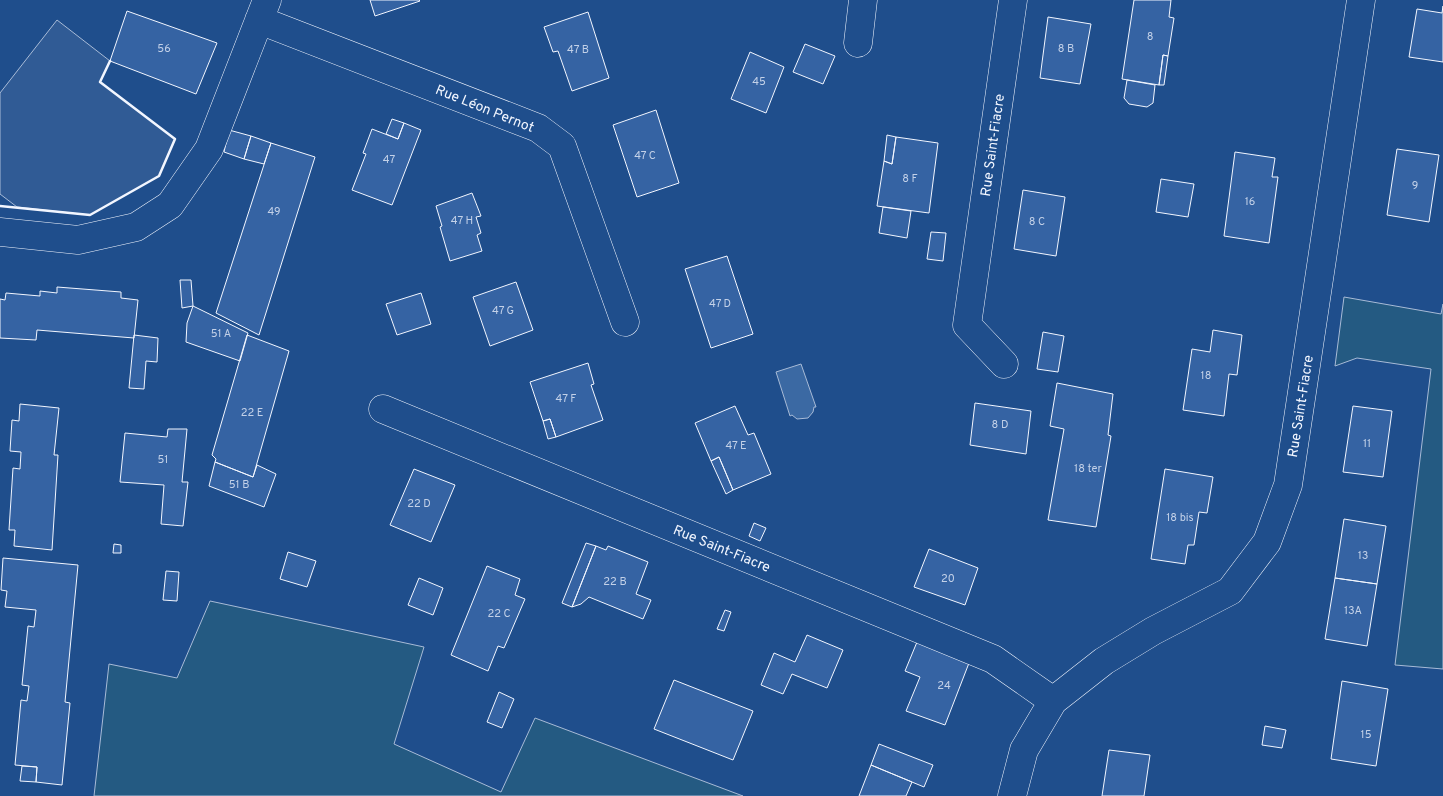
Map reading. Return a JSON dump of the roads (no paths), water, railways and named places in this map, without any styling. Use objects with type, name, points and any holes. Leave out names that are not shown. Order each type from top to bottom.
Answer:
[{"type":"street","points":[[858,43],[863,0]]},
{"type":"street","name":"Rue Saint-Fiacre","points":[[1004,364],[967,325],[1013,0]]},
{"type":"street","name":"Rue Saint-Fiacre","points":[[1012,796],[1024,750],[1052,701],[1104,660],[1153,631],[1230,591],[1267,542],[1288,485],[1361,0]]},
{"type":"street","name":"Rue Léon Pernot","points":[[0,232],[78,240],[136,228],[170,205],[209,149],[263,10],[538,128],[562,146],[625,322]]},
{"type":"street","name":"Rue Saint-Fiacre","points":[[384,409],[993,659],[1052,701]]}]
